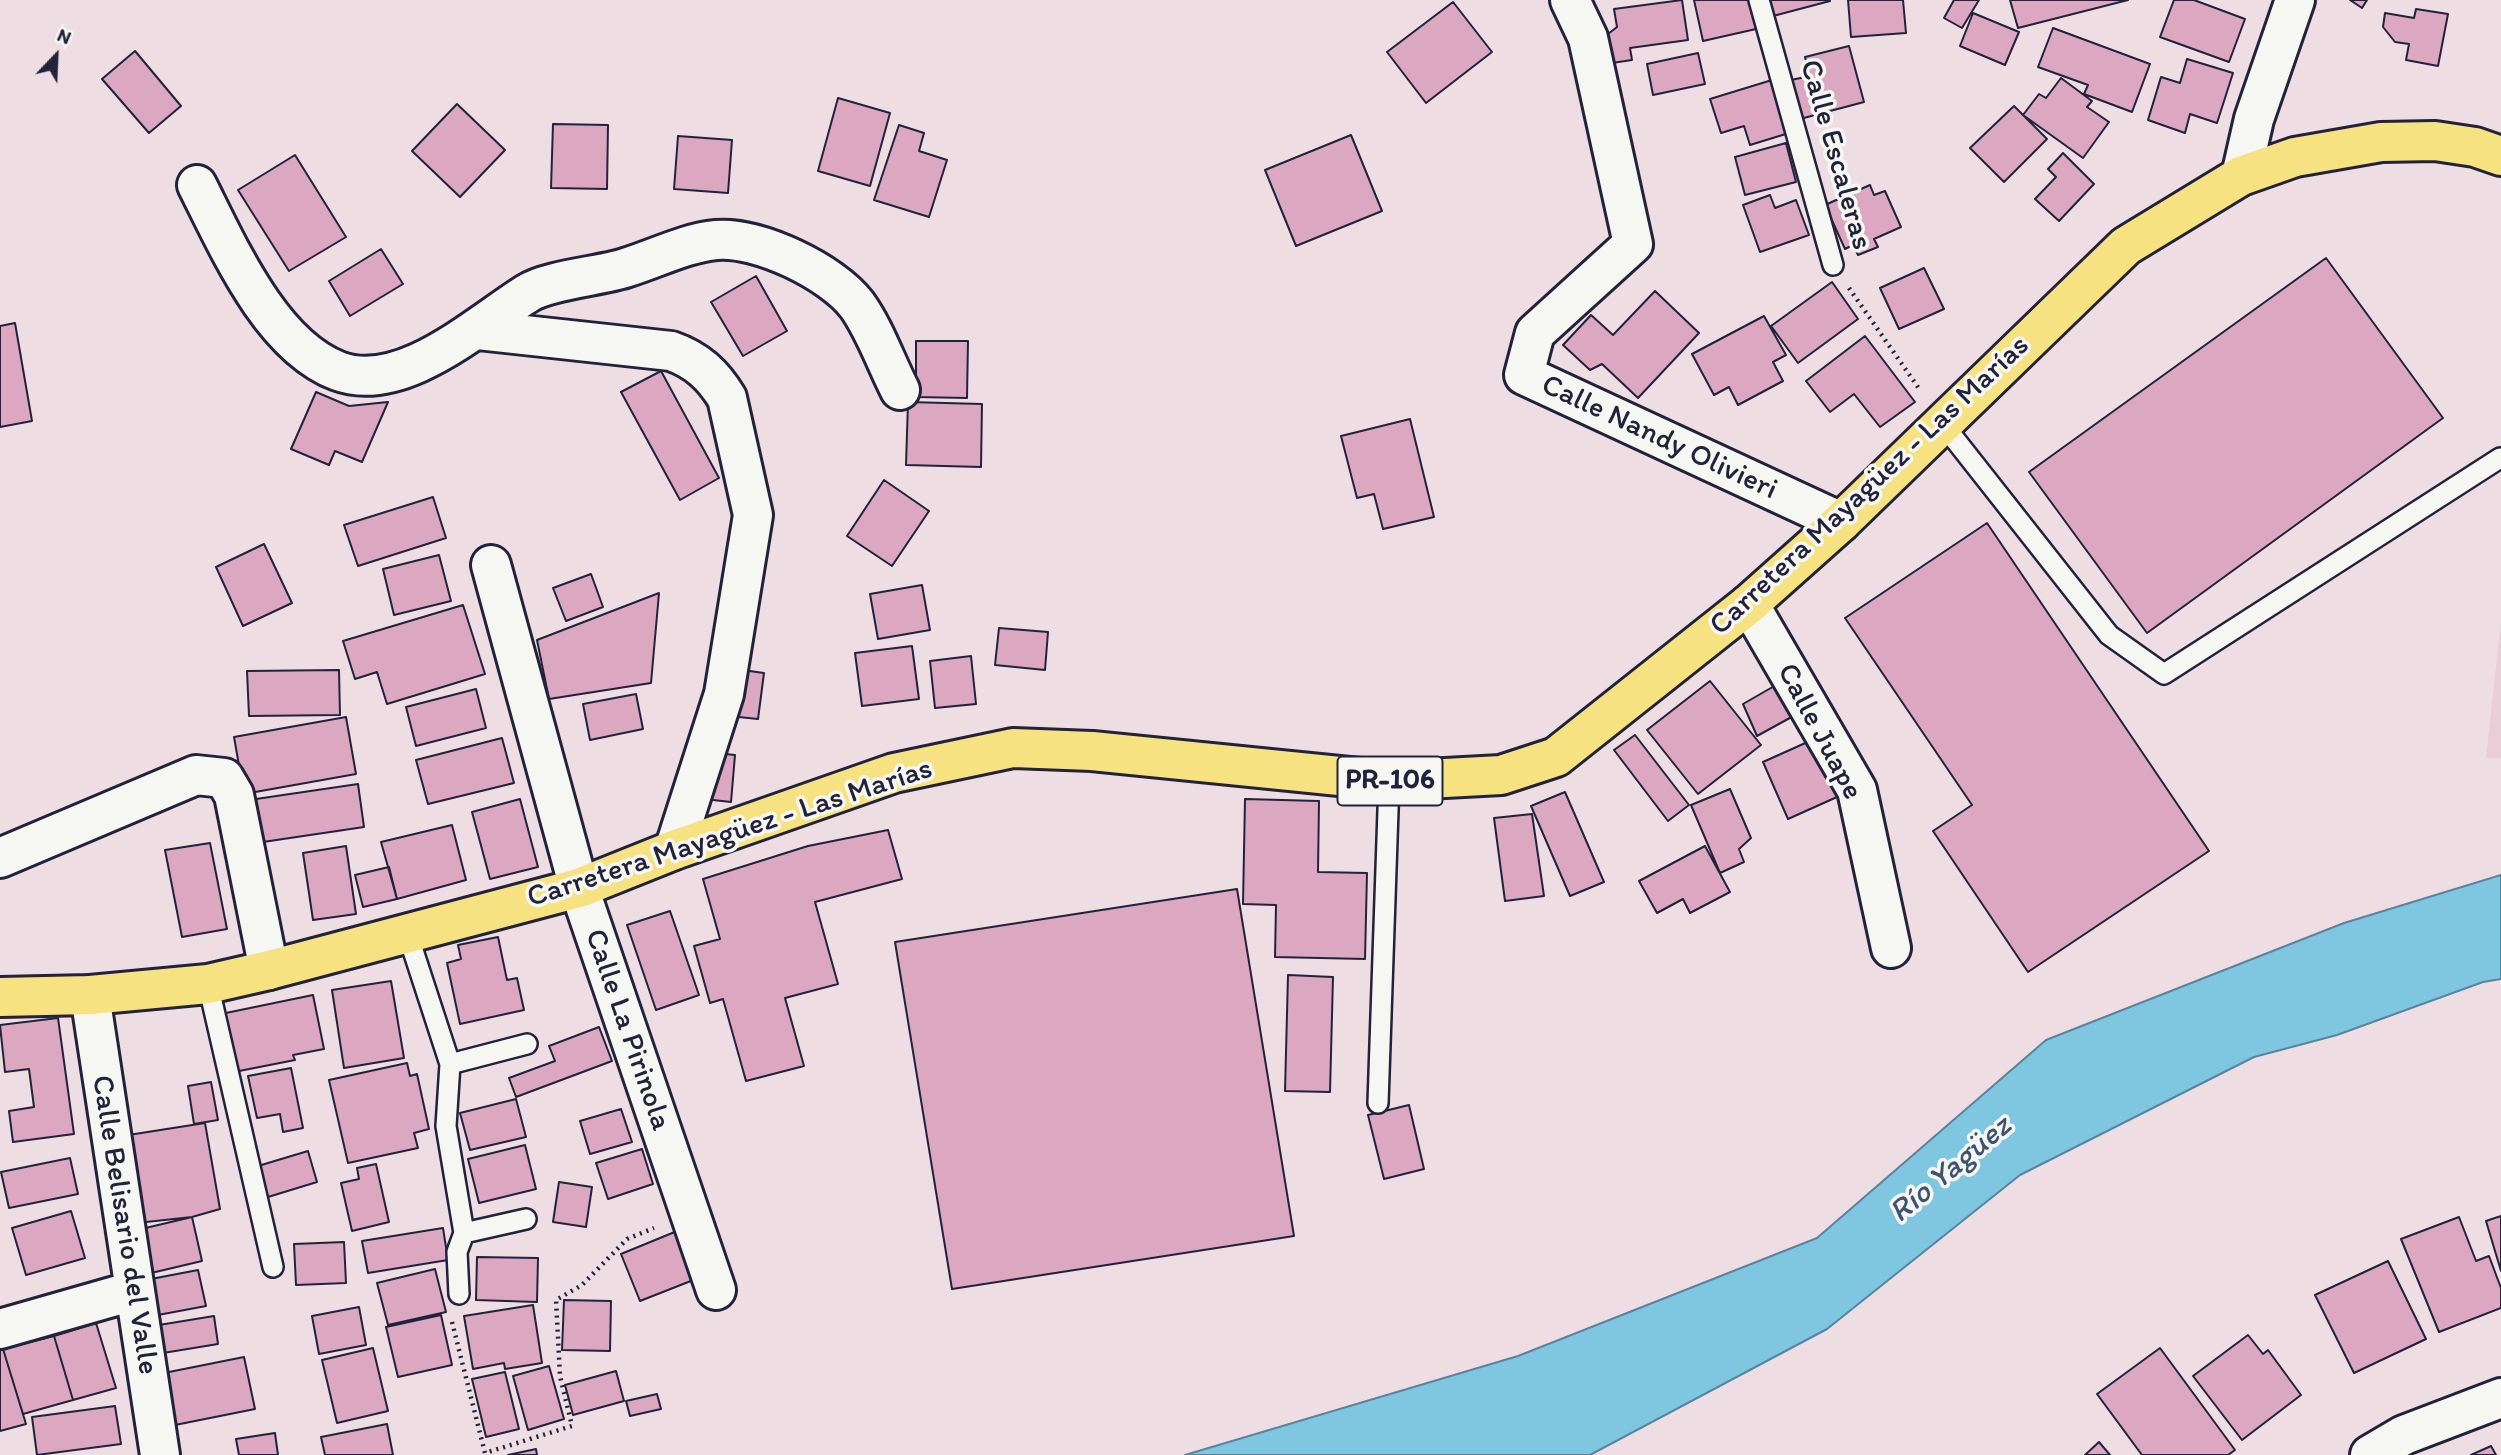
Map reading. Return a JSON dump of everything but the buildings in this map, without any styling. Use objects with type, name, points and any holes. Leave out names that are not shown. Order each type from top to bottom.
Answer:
[{"type":"main road","name":"Carretera Mayagüez - Las Marías","points":[[0,997],[90,995],[208,984],[269,970],[579,888],[674,850],[894,773],[1013,748],[1091,751],[1389,781],[1500,775],[1556,757],[1749,604],[1841,522],[2126,246],[2241,176],[2295,157],[2381,142],[2435,141],[2475,147],[2501,156]]},
{"type":"street","name":"Calle Nandy Olivieri","points":[[1570,0],[1588,38],[1633,244],[1535,333],[1524,375],[1841,522]]},
{"type":"street","points":[[2241,176],[2254,119],[2295,0]]},
{"type":"street","points":[[197,185],[259,299],[298,346],[321,362],[355,375],[402,370],[478,330],[531,291],[623,269],[702,242],[717,240],[749,242],[796,261],[844,292],[857,305],[900,390]]},
{"type":"street","points":[[478,330],[671,351],[698,364],[718,384],[727,398],[753,515],[724,694],[674,850]]},
{"type":"street","name":"Calle La Pirinola","points":[[491,565],[579,888],[716,1290]]},
{"type":"street","name":"Calle Juape","points":[[1749,604],[1857,790],[1892,948]]},
{"type":"street","points":[[0,858],[197,775],[224,778],[234,795],[269,970]]},
{"type":"street","name":"Calle Belisario del Valle","points":[[90,995],[160,1455]]},
{"type":"street","points":[[0,1329],[133,1291]]},
{"type":"street","points":[[2370,1455],[2404,1436],[2501,1398]]},
{"type":"lane","name":"Calle Escaleras","points":[[1759,0],[1833,265]]},
{"type":"lane","points":[[1942,423],[2109,635],[2164,674],[2500,458]]},
{"type":"lane","points":[[1378,1103],[1389,781]]},
{"type":"lane","points":[[407,932],[450,1064],[446,1126],[464,1233],[457,1252],[459,1294]]},
{"type":"lane","points":[[208,984],[273,1266]]},
{"type":"lane","points":[[450,1064],[527,1044]]},
{"type":"lane","points":[[464,1233],[526,1219]]},
{"type":"path","name":"Calle Escaleras","points":[[1833,265],[1942,423]]},
{"type":"path","points":[[459,1294],[450,1310],[485,1453],[572,1426],[560,1376],[556,1300],[582,1285],[627,1238],[692,1218]]},
{"type":"shaded area","points":[[2501,621],[2501,758],[2486,758]]},
{"type":"water","name":"Río Yagüez","points":[[2501,875],[2501,979],[2483,982],[2337,1035],[2254,1057],[2020,1175],[1827,1329],[1590,1455],[1185,1455],[1518,1356],[1817,1238],[2046,1040],[2344,923]]}]
